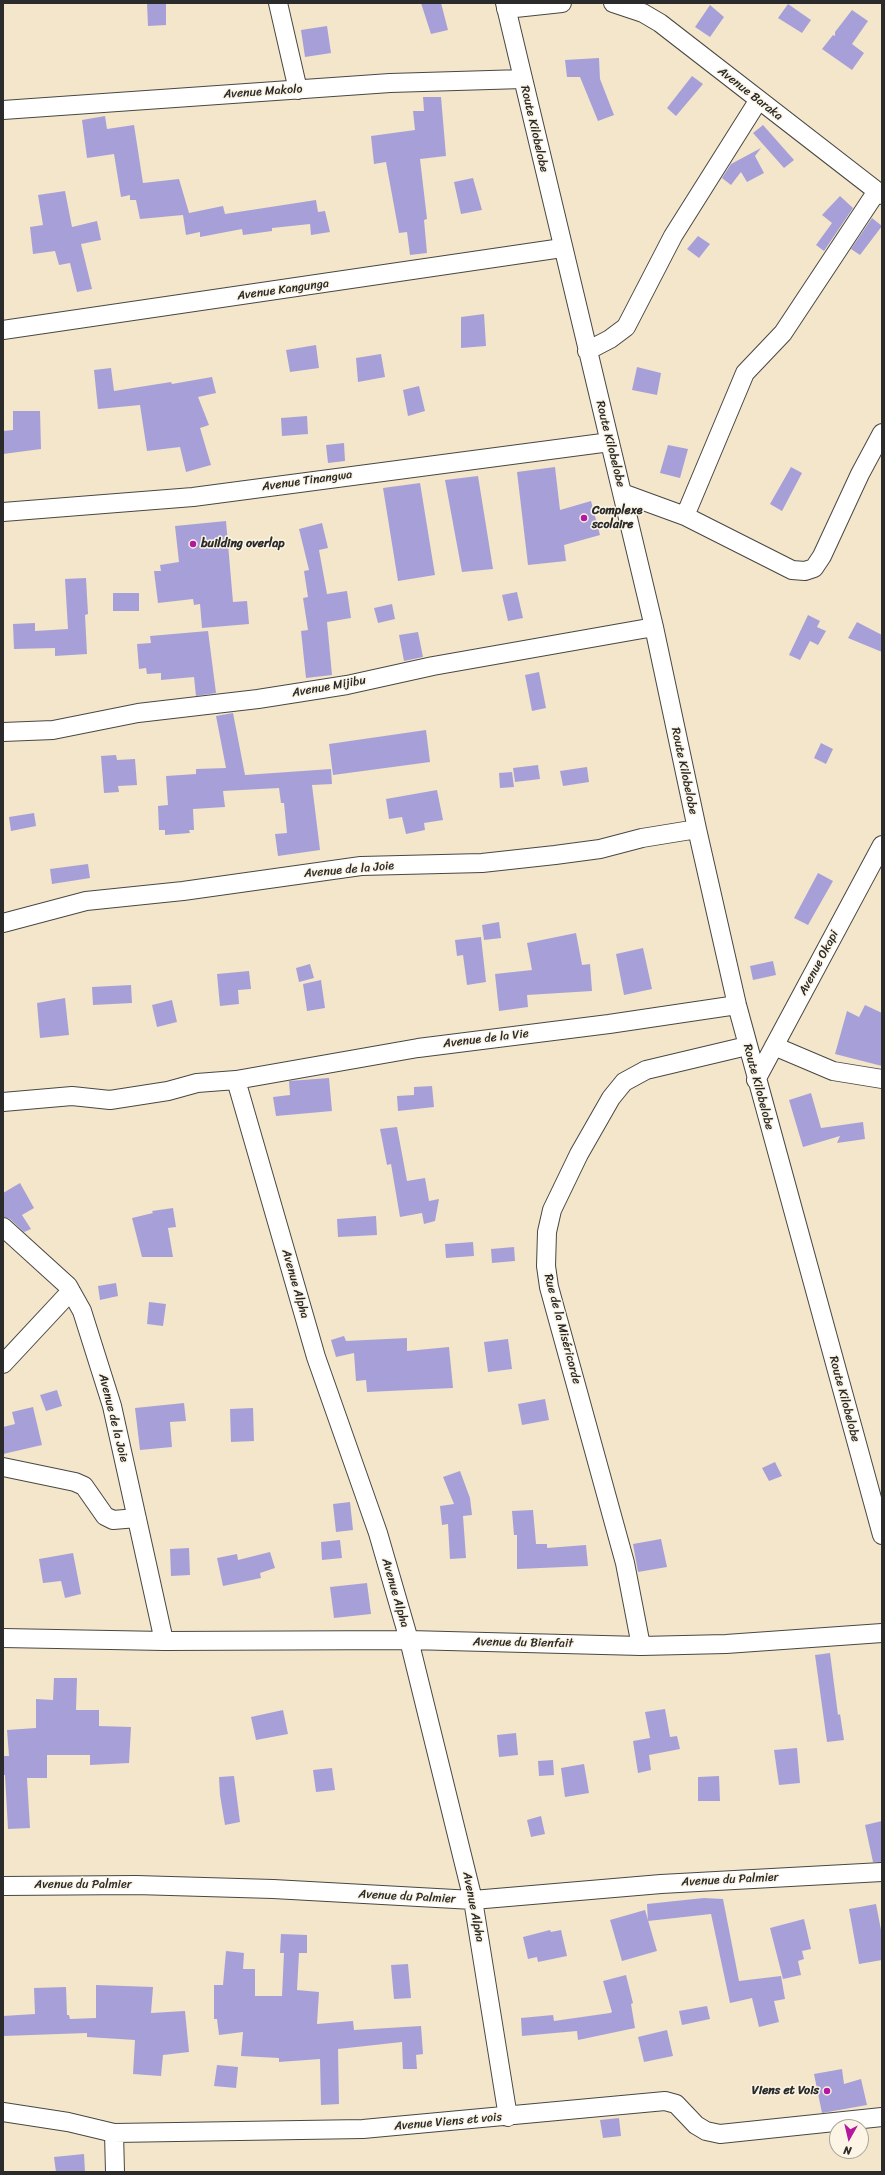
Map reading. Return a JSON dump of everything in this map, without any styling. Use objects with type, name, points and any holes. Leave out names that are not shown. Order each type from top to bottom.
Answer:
[{"type":"street","points":[[278,3],[298,90]]},
{"type":"street","points":[[506,6],[562,3]]},
{"type":"street","name":"Avenue Baraka","points":[[613,3],[643,13],[660,23],[758,101],[879,193]]},
{"type":"street","name":"Route Kilobelobe","points":[[506,6],[562,248],[654,627],[697,829],[737,1005],[756,1080],[882,1535]]},
{"type":"street","name":"Avenue Makolo","points":[[3,110],[390,83],[523,79]]},
{"type":"street","points":[[587,351],[610,340],[626,327],[673,236],[758,101]]},
{"type":"street","points":[[684,516],[745,373],[782,333],[879,193]]},
{"type":"street","name":"Avenue Kangunga","points":[[3,330],[562,248]]},
{"type":"street","points":[[622,493],[684,516],[792,570],[805,571],[814,568],[822,556],[860,474],[882,433]]},
{"type":"street","name":"Avenue Tinangwa","points":[[3,512],[193,497],[610,442]]},
{"type":"street","name":"Avenue Mijibu","points":[[3,732],[53,730],[138,713],[258,699],[339,686],[433,666],[654,627]]},
{"type":"street","name":"Avenue de la Joie","points":[[3,923],[86,901],[183,891],[362,866],[482,863],[554,855],[600,849],[642,838],[697,829]]},
{"type":"street","name":"Avenue Okapi","points":[[756,1080],[882,845]]},
{"type":"street","name":"Avenue de la Vie","points":[[3,1102],[72,1096],[110,1100],[168,1091],[197,1083],[236,1080],[418,1048],[609,1024],[737,1005]]},
{"type":"street","name":"Rue de la Miséricorde","points":[[641,1646],[625,1563],[549,1287],[546,1266],[547,1232],[552,1210],[579,1154],[611,1098],[624,1082],[646,1070],[748,1046]]},
{"type":"street","points":[[774,1046],[833,1071],[882,1079]]},
{"type":"street","name":"Avenue Alpha","points":[[236,1080],[316,1357],[378,1533],[408,1640],[473,1900],[508,2117]]},
{"type":"street","name":"Avenue de la Joie","points":[[3,1228],[62,1279],[71,1291],[82,1311],[112,1406],[164,1641]]},
{"type":"street","points":[[3,1364],[71,1291]]},
{"type":"street","points":[[3,1467],[75,1482],[84,1486],[105,1516],[113,1520],[136,1518]]},
{"type":"street","name":"Avenue du Bienfait","points":[[3,1638],[164,1641],[408,1640],[641,1646],[726,1644],[882,1633]]},
{"type":"street","name":"Avenue du Palmier","points":[[3,1886],[136,1885],[273,1889],[473,1900],[654,1884],[882,1872]]},
{"type":"street","name":"Avenue Viens et vois","points":[[3,2112],[68,2122],[114,2133],[363,2129],[508,2117],[665,2101],[676,2104],[696,2125],[706,2131],[720,2134],[882,2117]]},
{"type":"street","points":[[114,2133],[115,2172]]},
{"type":"building","points":[[147,3],[166,3],[166,25],[148,26]]},
{"type":"building","points":[[421,3],[441,3],[448,30],[431,34]]},
{"type":"building","points":[[788,4],[811,20],[802,33],[778,18]]},
{"type":"building","points":[[710,5],[724,17],[710,37],[695,27]]},
{"type":"building","points":[[852,10],[868,21],[852,44],[864,53],[852,70],[822,49],[833,35],[835,36],[835,32]]},
{"type":"building","points":[[327,26],[331,53],[305,57],[301,30]]},
{"type":"building","points":[[599,58],[600,79],[614,115],[598,121],[580,77],[567,77],[565,60]]},
{"type":"building","points":[[692,76],[703,84],[676,116],[667,108]]},
{"type":"building","points":[[423,97],[441,97],[446,156],[420,159],[427,219],[424,220],[427,253],[410,255],[407,232],[399,233],[386,162],[374,164],[371,136],[415,130],[413,111],[424,111]]},
{"type":"building","points":[[105,116],[107,129],[134,125],[143,183],[179,179],[189,213],[223,206],[225,214],[316,200],[318,212],[325,211],[330,232],[311,235],[310,224],[272,228],[272,231],[243,235],[242,229],[200,237],[200,232],[186,235],[183,215],[140,219],[136,200],[130,200],[130,195],[121,197],[114,154],[87,158],[82,120]]},
{"type":"building","points":[[763,125],[794,160],[784,168],[753,133]]},
{"type":"building","points":[[761,148],[755,156],[764,173],[747,182],[741,172],[731,185],[722,178],[731,164]]},
{"type":"building","points":[[473,178],[482,210],[461,214],[454,182]]},
{"type":"building","points":[[65,191],[72,227],[97,221],[101,240],[81,244],[92,289],[77,292],[70,263],[59,265],[55,251],[33,254],[30,227],[43,225],[38,195]]},
{"type":"building","points":[[840,196],[853,208],[824,251],[816,245],[832,223],[822,215]]},
{"type":"building","points":[[872,218],[882,226],[860,255],[851,249]]},
{"type":"building","points":[[698,236],[710,244],[699,258],[687,249]]},
{"type":"building","points":[[484,314],[486,346],[461,348],[461,317]]},
{"type":"building","points":[[316,345],[319,368],[290,372],[286,350]]},
{"type":"building","points":[[381,354],[385,377],[358,382],[356,358]]},
{"type":"building","points":[[637,367],[661,373],[657,395],[632,390]]},
{"type":"building","points":[[111,368],[114,391],[171,382],[172,384],[212,377],[216,393],[198,397],[209,425],[200,428],[211,465],[186,472],[180,447],[147,451],[140,405],[98,409],[94,370]]},
{"type":"building","points":[[419,386],[425,411],[408,416],[403,390]]},
{"type":"building","points":[[13,411],[40,411],[41,449],[3,454],[3,431],[13,430]]},
{"type":"building","points":[[307,416],[308,434],[282,436],[281,418]]},
{"type":"building","points":[[344,443],[345,461],[328,463],[326,445]]},
{"type":"building","points":[[668,445],[688,449],[680,478],[660,473]]},
{"type":"building","points":[[555,467],[560,510],[591,501],[600,535],[564,545],[566,561],[528,565],[517,472]]},
{"type":"building","points":[[791,467],[802,473],[782,511],[770,504]]},
{"type":"building","points":[[478,476],[493,569],[462,572],[445,480]]},
{"type":"building","points":[[420,483],[435,575],[398,581],[383,488]]},
{"type":"building","points":[[226,521],[233,602],[247,601],[249,624],[202,628],[200,604],[194,605],[193,599],[158,603],[154,571],[161,571],[160,565],[179,562],[175,526]]},
{"type":"building","points":[[322,523],[328,548],[319,550],[327,594],[347,591],[351,618],[327,622],[332,675],[306,678],[301,631],[308,630],[303,598],[308,597],[304,571],[309,570],[299,529]]},
{"type":"building","points":[[86,578],[88,614],[85,615],[87,654],[55,656],[55,648],[14,649],[13,624],[35,623],[35,631],[68,629],[65,579]]},
{"type":"building","points":[[517,592],[523,618],[508,621],[502,595]]},
{"type":"building","points":[[113,593],[139,593],[139,611],[113,611]]},
{"type":"building","points":[[392,604],[395,619],[378,623],[374,608]]},
{"type":"building","points":[[808,615],[820,621],[817,627],[826,631],[818,645],[810,641],[800,660],[789,655]]},
{"type":"building","points":[[857,622],[882,635],[882,652],[848,638]]},
{"type":"building","points":[[208,631],[216,693],[196,696],[194,677],[161,680],[161,673],[147,674],[146,668],[139,669],[137,644],[151,643],[150,636]]},
{"type":"building","points":[[418,632],[423,657],[404,661],[399,635]]},
{"type":"building","points":[[539,672],[546,708],[532,711],[525,675]]},
{"type":"building","points":[[233,713],[245,775],[331,769],[332,784],[312,785],[320,850],[278,856],[275,834],[287,833],[284,803],[281,803],[279,788],[223,791],[225,807],[193,809],[194,830],[189,830],[190,833],[165,835],[165,830],[159,830],[158,806],[168,805],[166,776],[196,774],[196,769],[226,768],[216,716]]},
{"type":"building","points":[[426,730],[430,762],[333,775],[329,744]]},
{"type":"building","points":[[821,743],[833,749],[826,764],[814,758]]},
{"type":"building","points":[[116,755],[117,760],[135,759],[137,785],[118,786],[119,792],[104,793],[101,756]]},
{"type":"building","points":[[538,765],[540,779],[515,782],[513,768]]},
{"type":"building","points":[[587,767],[589,782],[563,786],[560,771]]},
{"type":"building","points":[[512,772],[514,787],[500,788],[499,773]]},
{"type":"building","points":[[437,790],[443,820],[424,823],[425,830],[406,834],[402,817],[389,819],[386,799]]},
{"type":"building","points":[[34,813],[36,826],[11,831],[9,817]]},
{"type":"building","points":[[88,864],[90,878],[52,884],[50,869]]},
{"type":"building","points":[[818,873],[833,881],[808,925],[794,918]]},
{"type":"building","points":[[499,922],[501,938],[484,940],[482,925]]},
{"type":"building","points":[[576,933],[582,965],[590,964],[592,991],[527,995],[528,1007],[499,1011],[495,974],[532,970],[527,943]]},
{"type":"building","points":[[481,937],[486,982],[467,985],[463,955],[457,956],[455,940]]},
{"type":"building","points":[[643,948],[652,989],[624,995],[616,954]]},
{"type":"building","points":[[773,961],[776,975],[753,980],[750,966]]},
{"type":"building","points":[[310,964],[314,978],[299,982],[296,968]]},
{"type":"building","points":[[249,971],[251,989],[238,990],[239,1004],[220,1006],[217,974]]},
{"type":"building","points":[[321,980],[325,1008],[307,1011],[303,984]]},
{"type":"building","points":[[131,985],[132,1003],[93,1005],[92,987]]},
{"type":"building","points":[[65,998],[69,1035],[40,1038],[37,1003]]},
{"type":"building","points":[[172,1000],[177,1022],[157,1027],[152,1005]]},
{"type":"building","points":[[865,1005],[882,1013],[882,1066],[835,1054],[847,1011],[859,1017]]},
{"type":"building","points":[[329,1078],[332,1111],[276,1116],[273,1097],[290,1095],[289,1081]]},
{"type":"building","points":[[432,1086],[434,1107],[398,1111],[397,1096],[414,1095],[414,1087]]},
{"type":"building","points":[[811,1093],[821,1128],[863,1122],[865,1139],[837,1143],[840,1136],[803,1147],[789,1100]]},
{"type":"building","points":[[397,1127],[407,1181],[425,1178],[429,1201],[439,1199],[435,1221],[424,1224],[422,1213],[400,1217],[391,1164],[387,1165],[380,1129]]},
{"type":"building","points":[[20,1183],[34,1208],[22,1215],[31,1229],[24,1232],[10,1219],[3,1217],[3,1193]]},
{"type":"building","points":[[173,1208],[176,1227],[168,1228],[173,1257],[142,1257],[132,1218],[153,1213],[152,1211]]},
{"type":"building","points":[[376,1216],[377,1235],[338,1237],[337,1219]]},
{"type":"building","points":[[473,1242],[474,1256],[446,1258],[445,1244]]},
{"type":"building","points":[[514,1247],[515,1261],[492,1263],[491,1249]]},
{"type":"building","points":[[116,1283],[118,1296],[100,1300],[98,1286]]},
{"type":"building","points":[[149,1302],[166,1304],[163,1326],[147,1324]]},
{"type":"building","points":[[344,1336],[346,1341],[407,1338],[407,1351],[449,1347],[453,1388],[367,1392],[366,1380],[356,1381],[354,1353],[336,1357],[331,1340]]},
{"type":"building","points":[[508,1339],[512,1369],[488,1372],[484,1342]]},
{"type":"building","points":[[57,1390],[62,1406],[46,1411],[40,1395]]},
{"type":"building","points":[[545,1399],[549,1420],[522,1425],[518,1404]]},
{"type":"building","points":[[184,1403],[186,1421],[170,1422],[172,1447],[140,1450],[135,1408]]},
{"type":"building","points":[[33,1407],[42,1445],[3,1454],[3,1427],[15,1424],[12,1412]]},
{"type":"building","points":[[253,1408],[254,1441],[231,1442],[230,1409]]},
{"type":"building","points":[[775,1462],[782,1476],[769,1481],[762,1468]]},
{"type":"building","points":[[460,1471],[470,1498],[472,1515],[463,1516],[466,1558],[450,1559],[448,1524],[442,1525],[440,1506],[454,1504],[443,1477]]},
{"type":"building","points":[[350,1502],[353,1530],[336,1532],[333,1504]]},
{"type":"building","points":[[533,1510],[536,1544],[547,1544],[547,1548],[586,1545],[588,1566],[517,1569],[517,1535],[514,1535],[512,1511]]},
{"type":"building","points":[[661,1539],[667,1567],[638,1572],[633,1544]]},
{"type":"building","points":[[340,1540],[342,1558],[322,1560],[321,1542]]},
{"type":"building","points":[[189,1548],[190,1575],[171,1576],[170,1549]]},
{"type":"building","points":[[270,1552],[275,1568],[260,1573],[261,1578],[223,1586],[217,1558],[237,1554],[238,1560]]},
{"type":"building","points":[[73,1553],[81,1594],[65,1598],[61,1581],[43,1583],[39,1559]]},
{"type":"building","points":[[367,1583],[371,1614],[334,1618],[330,1587]]},
{"type":"building","points":[[830,1653],[838,1715],[840,1714],[844,1740],[827,1742],[815,1655]]},
{"type":"building","points":[[54,1678],[77,1678],[76,1710],[99,1710],[99,1726],[131,1727],[129,1763],[90,1765],[90,1755],[47,1755],[47,1778],[27,1778],[30,1828],[8,1829],[5,1775],[3,1775],[3,1756],[9,1756],[7,1730],[36,1728],[36,1699],[53,1700]]},
{"type":"building","points":[[665,1709],[670,1737],[677,1736],[680,1749],[649,1755],[651,1770],[638,1773],[633,1741],[650,1738],[645,1712]]},
{"type":"building","points":[[283,1710],[288,1734],[256,1740],[251,1717]]},
{"type":"building","points":[[516,1733],[518,1755],[499,1757],[497,1735]]},
{"type":"building","points":[[797,1748],[800,1783],[779,1785],[774,1750]]},
{"type":"building","points":[[553,1760],[554,1775],[539,1776],[538,1761]]},
{"type":"building","points":[[584,1764],[589,1793],[565,1797],[561,1768]]},
{"type":"building","points":[[332,1768],[335,1790],[316,1792],[313,1770]]},
{"type":"building","points":[[234,1776],[240,1822],[225,1825],[220,1795],[219,1777]]},
{"type":"building","points":[[719,1776],[720,1801],[698,1801],[698,1777]]},
{"type":"building","points":[[541,1816],[545,1834],[531,1837],[527,1820]]},
{"type":"building","points":[[882,1821],[882,1862],[873,1862],[865,1825]]},
{"type":"building","points":[[704,1898],[723,1899],[739,1981],[781,1976],[785,1999],[774,2001],[779,2022],[759,2027],[752,1998],[730,2003],[711,1914],[648,1921],[647,1904]]},
{"type":"building","points":[[876,1904],[882,1935],[882,1960],[859,1964],[849,1909]]},
{"type":"building","points":[[645,1910],[657,1951],[622,1961],[610,1920]]},
{"type":"building","points":[[804,1919],[811,1949],[802,1951],[804,1959],[798,1961],[801,1975],[783,1979],[770,1928]]},
{"type":"building","points":[[550,1930],[551,1932],[561,1930],[567,1956],[538,1962],[537,1957],[528,1959],[523,1937]]},
{"type":"building","points":[[281,1934],[307,1935],[307,1953],[299,1953],[297,1990],[319,1992],[317,2024],[353,2021],[354,2030],[421,2026],[423,2054],[416,2055],[417,2069],[403,2069],[402,2042],[338,2049],[339,2104],[321,2105],[320,2059],[279,2062],[279,2058],[241,2056],[243,2032],[219,2035],[217,2019],[214,2019],[214,1985],[223,1985],[226,1951],[244,1953],[243,1969],[255,1969],[255,1996],[282,1996],[284,1953],[280,1953]]},
{"type":"building","points":[[408,1964],[411,1998],[394,1999],[391,1965]]},
{"type":"building","points":[[626,1975],[633,2003],[631,2004],[635,2028],[578,2040],[577,2031],[522,2036],[521,2018],[553,2015],[554,2021],[612,2012],[603,1981]]},
{"type":"building","points":[[96,1985],[153,1987],[151,2013],[185,2011],[189,2052],[163,2055],[161,2076],[133,2074],[135,2040],[87,2037],[87,2033],[3,2036],[3,2016],[35,2014],[34,1988],[66,1987],[67,2015],[69,2015],[70,2019],[96,2018]]},
{"type":"building","points":[[707,2006],[710,2019],[682,2025],[679,2011]]},
{"type":"building","points":[[667,2030],[673,2056],[644,2062],[638,2037]]},
{"type":"building","points":[[217,2065],[238,2067],[236,2088],[214,2086]]},
{"type":"building","points":[[842,2069],[844,2084],[861,2079],[867,2105],[822,2113],[814,2074]]},
{"type":"building","points":[[619,2118],[621,2136],[603,2138],[600,2120]]},
{"type":"building","points":[[84,2154],[85,2172],[56,2172],[54,2157]]},
{"type":"place","name":"Complexe scolaire","points":[[584,518]]},
{"type":"place","name":"building overlap","points":[[193,544]]},
{"type":"place","name":"Viens et Vois","points":[[827,2091]]}]
